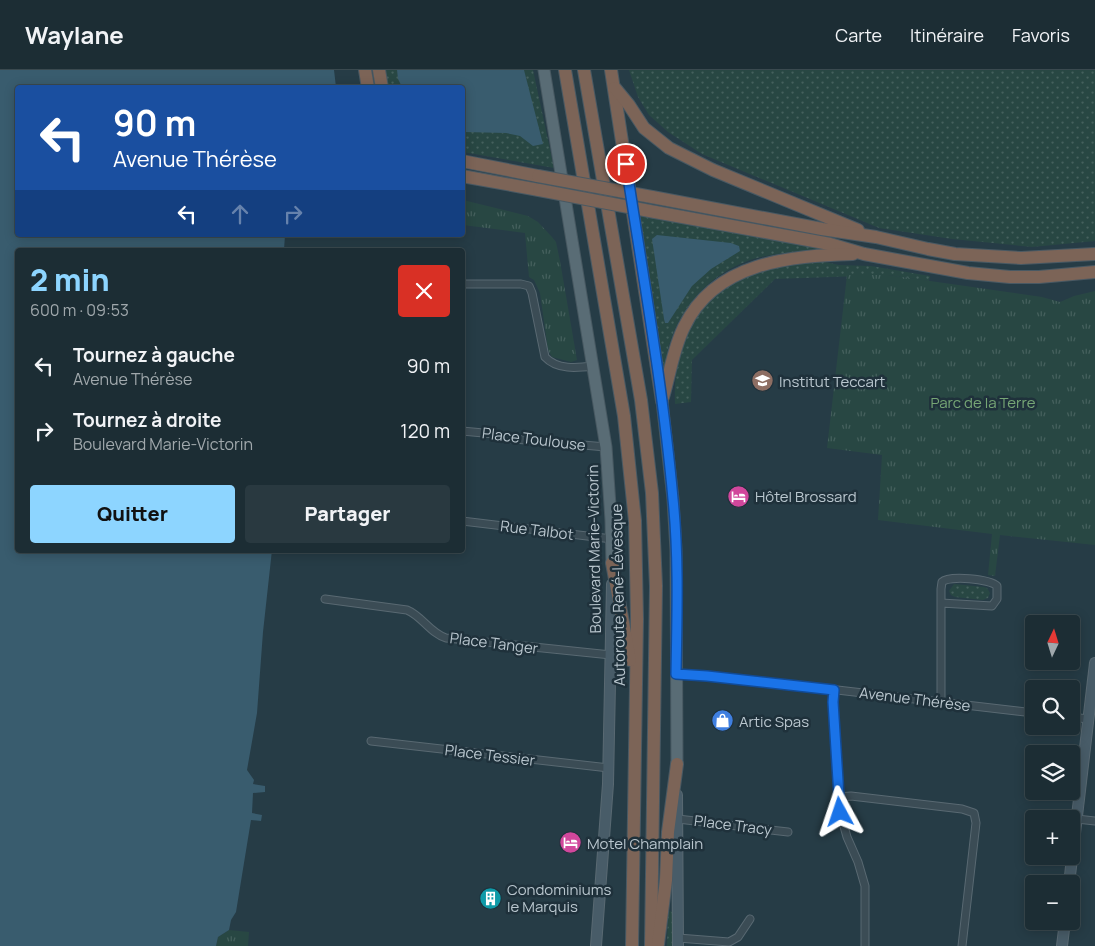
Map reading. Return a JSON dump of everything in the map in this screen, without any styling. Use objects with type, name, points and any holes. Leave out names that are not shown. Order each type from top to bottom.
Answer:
[{"type":"highway","points":[[364,70],[367,85]]},
{"type":"highway","points":[[379,70],[382,85]]},
{"type":"highway","name":"Autoroute René-Lévesque","points":[[566,70],[628,446],[635,520],[637,560],[632,946]]},
{"type":"highway","points":[[584,70],[642,407],[652,493],[656,593],[651,946]]},
{"type":"highway","points":[[611,70],[662,402]]},
{"type":"highway","points":[[614,88],[648,132],[675,152],[713,170],[876,237]]},
{"type":"highway","points":[[465,162],[822,229],[876,237],[928,249],[980,256],[1048,258],[1095,254]]},
{"type":"highway","points":[[465,177],[830,244],[864,254],[952,270],[997,276],[1053,277],[1095,272]]},
{"type":"highway","points":[[662,402],[674,354],[684,325],[703,301],[720,285],[750,269],[775,261],[813,256],[864,254]]},
{"type":"highway","points":[[612,563],[635,687]]},
{"type":"highway","points":[[658,946],[666,880],[668,832],[677,764]]},
{"type":"main road","name":"Boulevard Marie-Victorin","points":[[544,70],[606,447],[612,539],[609,768],[599,945]]},
{"type":"main road","points":[[662,402],[673,499],[676,550],[678,942]]},
{"type":"main road","points":[[1078,810],[1095,663]]},
{"type":"main road","points":[[1062,946],[1064,930]]},
{"type":"street","points":[[465,284],[521,284],[529,286],[545,357],[553,363],[565,367],[580,368],[593,366]]},
{"type":"street","name":"Place Toulouse","points":[[465,431],[494,434],[503,438],[606,447]]},
{"type":"street","name":"Rue Talbot","points":[[465,521],[612,539]]},
{"type":"street","points":[[941,603],[992,606],[998,599],[997,586],[990,582],[947,578],[941,585],[941,603],[941,702]]},
{"type":"street","name":"Place Tanger","points":[[325,599],[407,610],[437,634],[446,638],[611,655]]},
{"type":"street","name":"Avenue Thérèse","points":[[676,674],[723,677],[1025,712]]},
{"type":"street","points":[[834,690],[838,797],[846,837],[864,880],[865,946]]},
{"type":"street","points":[[1080,718],[1088,719]]},
{"type":"street","name":"Place Tessier","points":[[371,742],[609,768]]},
{"type":"street","points":[[838,797],[851,796],[962,808],[974,813],[976,823],[962,946]]},
{"type":"street","name":"Place Tracy","points":[[678,819],[788,832]]},
{"type":"street","points":[[1080,819],[1095,821]]},
{"type":"street","points":[[678,942],[729,942],[738,937],[750,919]]},
{"type":"green space","points":[[384,70],[533,70],[554,168],[465,152],[465,85],[388,85]]},
{"type":"green space","points":[[629,70],[1095,70],[1095,241],[1032,247],[952,239],[879,228],[702,154],[668,132],[649,115],[638,97]]},
{"type":"green space","points":[[465,200],[528,216],[538,222],[556,242],[577,360],[571,362],[552,357],[548,350],[540,293],[534,280],[529,277],[525,233],[465,225]]},
{"type":"green space","points":[[640,212],[819,246],[819,249],[775,254],[750,260],[718,276],[692,301],[682,315],[668,348],[665,366],[662,367],[641,231]]},
{"type":"green space","points":[[820,261],[839,265],[871,266],[930,276],[929,281],[888,275],[775,279],[692,360],[691,402],[675,404],[675,386],[680,353],[693,322],[714,296],[732,281],[757,271],[780,265]]},
{"type":"green space","name":"Parc de la Terre","points":[[847,275],[888,275],[1042,297],[1060,302],[1074,296],[1095,291],[1095,545],[1000,535],[995,576],[988,575],[992,534],[878,520],[882,455],[827,448]]},
{"type":"green space","points":[[954,584],[984,587],[990,593],[988,598],[983,600],[955,597],[949,591]]},
{"type":"green space","points":[[668,912],[672,912],[673,946],[667,946]]},
{"type":"green space","points":[[229,930],[249,932],[248,946],[216,946],[218,937]]},
{"type":"water","points":[[0,70],[334,70],[336,85],[15,85],[15,237],[285,237],[284,248],[15,248],[15,553],[272,553],[257,713],[247,770],[254,780],[253,784],[265,786],[265,792],[253,793],[252,813],[262,815],[261,821],[251,820],[236,912],[231,920],[229,930],[218,937],[216,946],[0,946]]},
{"type":"water","points":[[397,70],[524,70],[543,144],[533,146],[520,136],[506,133],[465,132],[465,85],[401,85]]},
{"type":"water","points":[[657,235],[731,243],[739,246],[740,251],[711,269],[692,286],[668,323],[665,323],[664,319],[652,239]]},
{"type":"place","name":"Institut Teccart","points":[[763,381]]},
{"type":"place","name":"Hôtel Brossard","points":[[739,496]]},
{"type":"place","name":"Artic Spas","points":[[723,721]]},
{"type":"place","name":"Motel Champlain","points":[[571,843]]},
{"type":"place","name":"Condominiums le Marquis","points":[[491,898]]},
{"type":"route","points":[[626,164],[662,402],[673,499],[677,578],[676,674],[834,690],[833,702],[840,812]]}]
